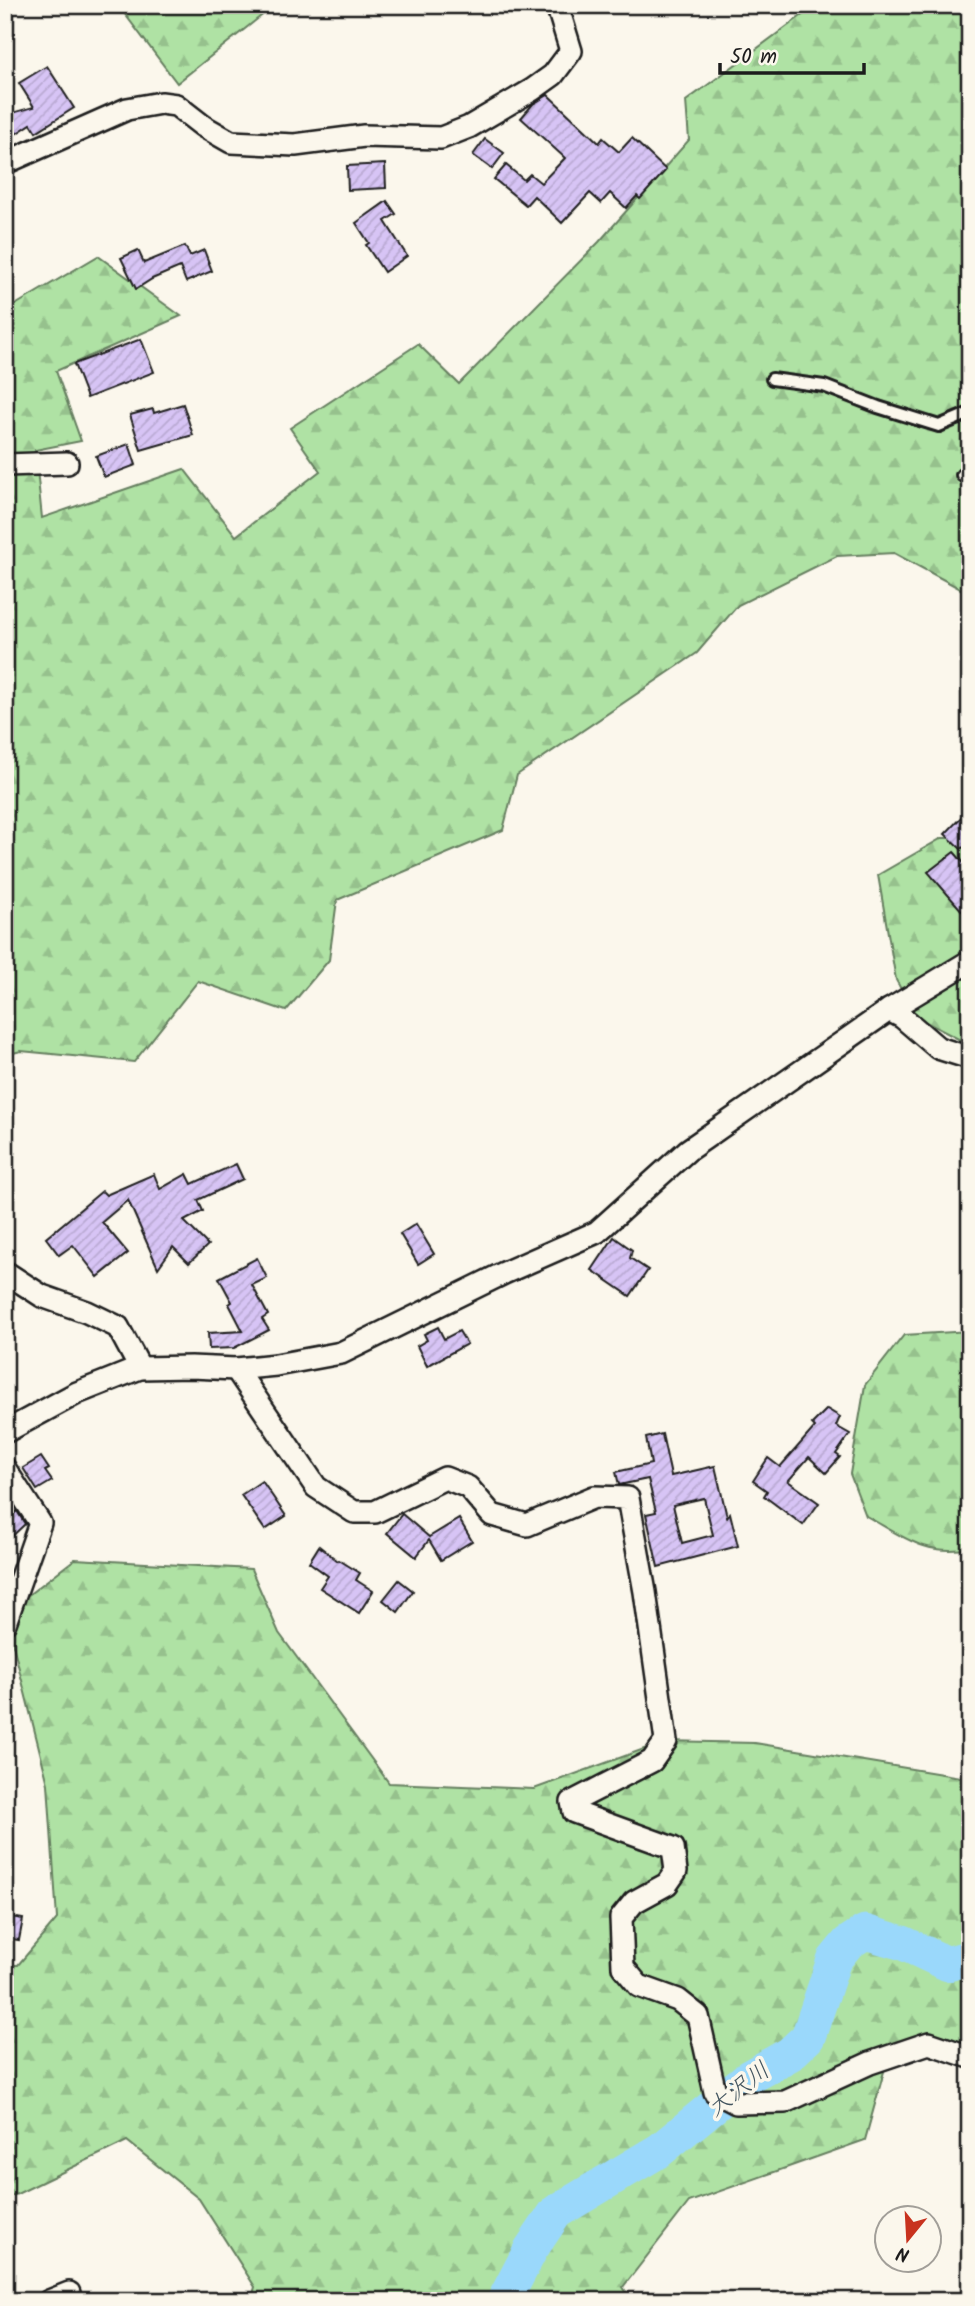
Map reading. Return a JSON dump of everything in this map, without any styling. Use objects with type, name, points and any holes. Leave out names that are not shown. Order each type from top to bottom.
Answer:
[{"type":"street","points":[[5,163],[127,109],[161,103],[176,105],[203,126],[231,142],[295,145],[364,136],[441,138],[470,127],[552,75],[571,51],[557,5]]},
{"type":"street","points":[[5,465],[66,463]]},
{"type":"street","points":[[5,1432],[76,1393],[140,1368],[236,1369],[341,1353],[504,1273],[597,1232],[688,1150],[889,1010],[970,961]]},
{"type":"street","points":[[889,1010],[902,1017],[938,1048],[970,1058]]},
{"type":"street","points":[[5,1272],[41,1296],[87,1312],[118,1327],[140,1368]]},
{"type":"street","points":[[236,1369],[316,1487],[354,1511],[375,1511],[445,1478],[468,1487],[492,1515],[527,1525],[594,1497],[628,1498],[645,1592],[666,1741],[652,1761],[572,1802],[573,1812],[673,1848],[676,1871],[667,1884],[634,1902],[621,1919],[623,1967],[639,1986],[678,2000],[698,2016],[715,2092],[736,2103],[785,2102],[870,2063],[929,2043],[970,2057]]},
{"type":"street","points":[[5,1469],[40,1523],[5,1623]]},
{"type":"street","points":[[49,2301],[69,2293]]},
{"type":"lane","points":[[772,379],[824,386],[939,426],[970,413]]},
{"type":"lane","points":[[970,472],[962,475],[970,481]]},
{"type":"green space","points":[[118,5],[275,5],[177,83]]},
{"type":"green space","points":[[816,5],[970,5],[970,594],[894,553],[837,556],[738,605],[697,653],[517,775],[503,830],[337,900],[329,960],[286,1011],[198,981],[134,1062],[21,1051],[5,1055],[5,311],[98,256],[181,316],[56,371],[81,441],[35,450],[42,518],[184,469],[236,536],[320,471],[290,428],[418,344],[459,384],[599,242],[689,140],[686,101]]},
{"type":"green space","points":[[942,838],[970,838],[970,1045],[916,1017],[896,980],[878,875]]},
{"type":"green space","points":[[970,1331],[970,1548],[940,1550],[915,1543],[866,1516],[850,1474],[865,1385],[904,1335]]},
{"type":"green space","points":[[75,1559],[251,1569],[279,1633],[389,1783],[534,1789],[666,1741],[755,1743],[960,1777],[970,1772],[970,2045],[888,2057],[865,2140],[689,2202],[623,2287],[632,2301],[251,2301],[255,2287],[199,2199],[127,2141],[15,2195],[5,2196],[5,1965],[18,1965],[57,1919],[48,1784],[5,1613]]},
{"type":"building","points":[[47,66],[74,108],[36,132],[31,124],[5,141],[5,115],[34,107],[19,83]]},
{"type":"building","points":[[548,95],[599,143],[603,138],[619,152],[632,138],[666,170],[640,199],[637,196],[626,208],[610,193],[601,203],[590,193],[562,223],[534,196],[526,205],[494,179],[506,165],[524,180],[530,174],[541,183],[565,158],[521,118],[533,104]]},
{"type":"building","points":[[485,139],[504,153],[492,169],[473,155]]},
{"type":"building","points":[[385,164],[386,188],[348,190],[347,166]]},
{"type":"building","points":[[387,201],[396,214],[385,221],[407,256],[384,272],[366,245],[369,243],[356,223]]},
{"type":"building","points":[[185,246],[190,256],[204,250],[212,271],[186,282],[180,267],[136,289],[121,258],[138,250],[144,263]]},
{"type":"building","points":[[141,339],[154,372],[87,398],[74,364]]},
{"type":"building","points":[[183,404],[193,435],[141,450],[130,415],[153,409],[154,413]]},
{"type":"building","points":[[129,444],[136,465],[104,477],[96,456]]},
{"type":"building","points":[[970,808],[970,842],[961,849],[945,834]]},
{"type":"building","points":[[954,852],[970,870],[970,920],[928,872]]},
{"type":"building","points":[[236,1164],[243,1179],[198,1200],[203,1211],[184,1221],[208,1245],[189,1263],[173,1247],[158,1268],[128,1200],[102,1222],[128,1253],[98,1277],[73,1245],[59,1255],[46,1238],[102,1191],[106,1195],[154,1174],[160,1189],[187,1174],[192,1184]]},
{"type":"building","points":[[416,1224],[434,1254],[418,1264],[400,1234]]},
{"type":"building","points":[[614,1237],[632,1250],[630,1258],[648,1270],[630,1296],[592,1270]]},
{"type":"building","points":[[257,1258],[267,1278],[252,1285],[268,1315],[262,1319],[269,1330],[234,1348],[209,1349],[208,1333],[243,1331],[219,1278]]},
{"type":"building","points":[[438,1327],[444,1339],[459,1331],[467,1344],[427,1366],[417,1346],[427,1340],[424,1334]]},
{"type":"building","points":[[827,1409],[840,1417],[836,1426],[850,1434],[836,1454],[840,1457],[826,1473],[809,1457],[788,1481],[819,1503],[803,1525],[764,1496],[767,1491],[753,1481],[768,1458],[780,1467],[815,1427],[812,1424]]},
{"type":"building","points":[[662,1434],[671,1476],[715,1466],[727,1517],[730,1513],[738,1546],[658,1567],[646,1514],[656,1512],[648,1479],[619,1485],[616,1472],[651,1464],[646,1438]],"holes":[[[704,1498],[713,1535],[682,1543],[673,1505]]]},
{"type":"building","points":[[41,1457],[49,1469],[45,1471],[52,1481],[37,1490],[23,1468]]},
{"type":"building","points":[[262,1481],[286,1516],[265,1530],[241,1495]]},
{"type":"building","points":[[17,1511],[25,1524],[5,1543],[5,1522]]},
{"type":"building","points":[[402,1514],[429,1537],[459,1519],[472,1541],[441,1560],[429,1540],[416,1557],[387,1533]]},
{"type":"building","points":[[319,1546],[360,1573],[356,1580],[373,1591],[359,1613],[320,1588],[328,1576],[309,1562]]},
{"type":"building","points":[[399,1580],[413,1591],[398,1612],[383,1600]]},
{"type":"building","points":[[5,1916],[23,1919],[19,1940],[5,1938]]},
{"type":"waterway","name":"大沢川","points":[[504,2301],[531,2249],[556,2212],[660,2150],[749,2077],[790,2054],[808,2037],[834,1960],[848,1943],[865,1932],[903,1943],[948,1964],[970,1957]]}]
